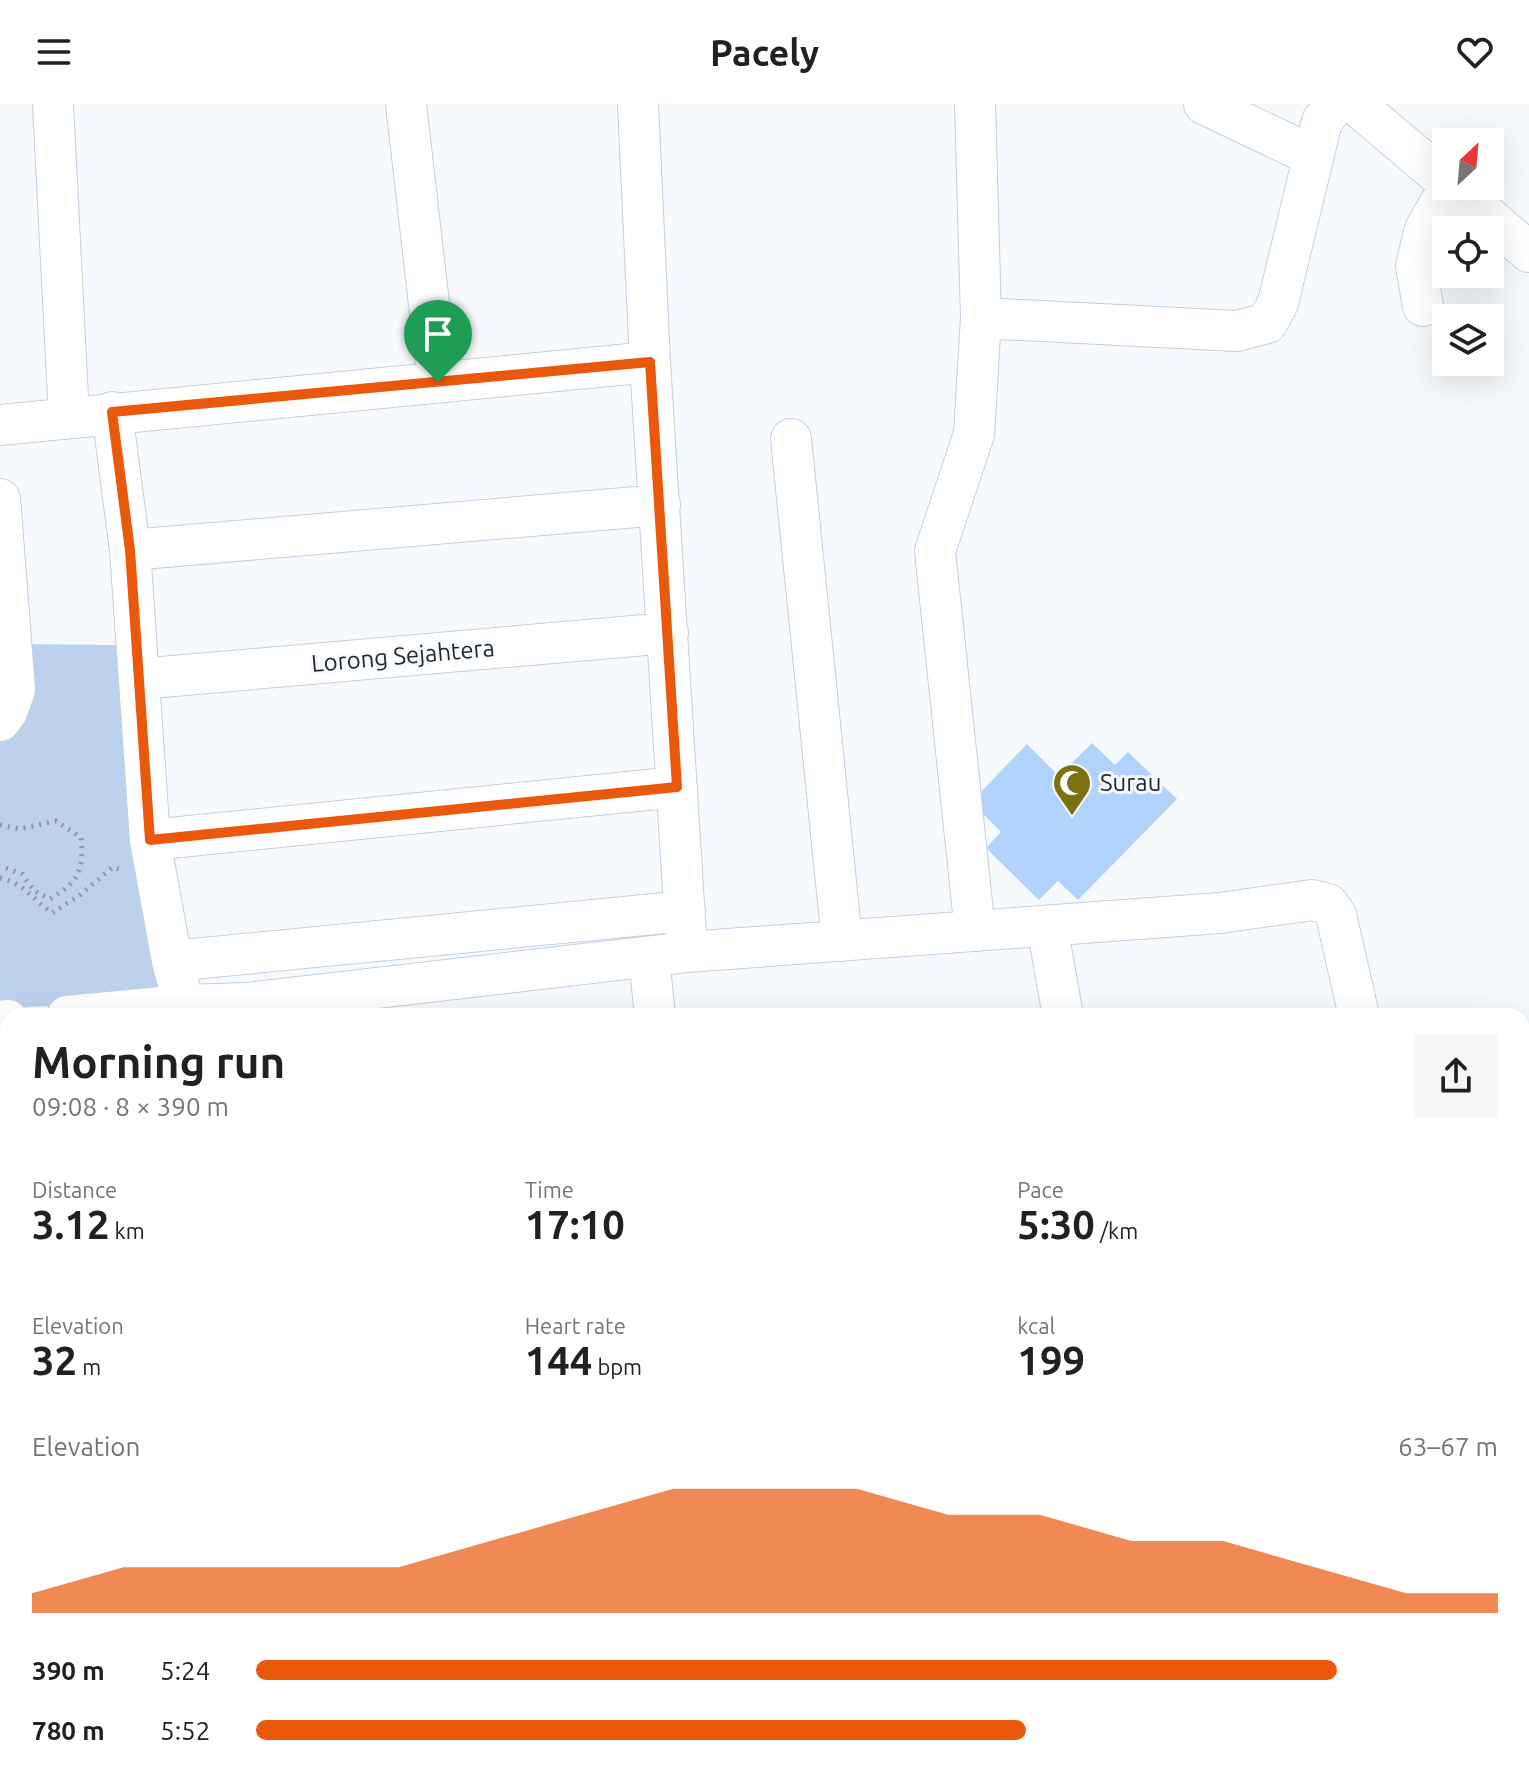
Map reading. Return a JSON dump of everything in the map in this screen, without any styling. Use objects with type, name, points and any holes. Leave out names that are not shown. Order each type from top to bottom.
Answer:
[{"type":"street","points":[[53,104],[69,418]]},
{"type":"street","points":[[406,104],[438,382]]},
{"type":"street","points":[[638,104],[650,362],[685,911],[668,954],[657,1008]]},
{"type":"street","points":[[975,104],[981,318],[974,434],[935,551],[975,931]]},
{"type":"street","points":[[1204,104],[1313,156]]},
{"type":"street","points":[[981,318],[1237,331],[1267,323],[1278,303],[1322,121],[1336,104]]},
{"type":"street","points":[[1355,104],[1432,169]]},
{"type":"street","points":[[1423,306],[1416,266],[1425,229],[1443,200]]},
{"type":"street","points":[[1468,200],[1529,252]]},
{"type":"street","points":[[0,425],[650,362]]},
{"type":"street","points":[[112,412],[130,550],[150,840],[172,961],[184,1005]]},
{"type":"street","points":[[791,439],[842,941]]},
{"type":"street","points":[[0,499],[3,584],[15,690],[0,721]]},
{"type":"street","points":[[130,550],[660,505]]},
{"type":"street","name":"Lorong Sejahtera","points":[[139,679],[668,633]]},
{"type":"street","points":[[150,840],[677,787]]},
{"type":"street","points":[[263,1008],[668,954],[1220,913],[1312,900],[1328,904],[1336,915],[1357,1008]]},
{"type":"street","points":[[172,961],[685,911]]},
{"type":"street","points":[[1047,926],[1062,1008]]},
{"type":"street","points":[[152,1008],[184,1005],[222,1008]]},
{"type":"path","points":[[0,825],[19,829],[56,821],[81,837],[83,861],[71,887],[50,899],[34,891],[22,874],[0,866]]},
{"type":"path","points":[[0,878],[19,883],[33,900],[52,913],[80,895],[113,867],[158,880]]},
{"type":"shaded area","points":[[15,644],[117,645],[176,1001],[0,1008],[0,741],[10,740],[18,694]]},
{"type":"building","name":"Surau","points":[[1092,743],[1115,765],[1128,752],[1177,799],[1078,900],[1058,881],[1039,900],[986,848],[1001,832],[971,802],[1027,744],[1059,776]]},
{"type":"place","name":"Surau","points":[[1072,817]]},
{"type":"route","points":[[650,362],[677,787],[150,840],[130,550],[112,412],[438,382],[650,362]]}]
